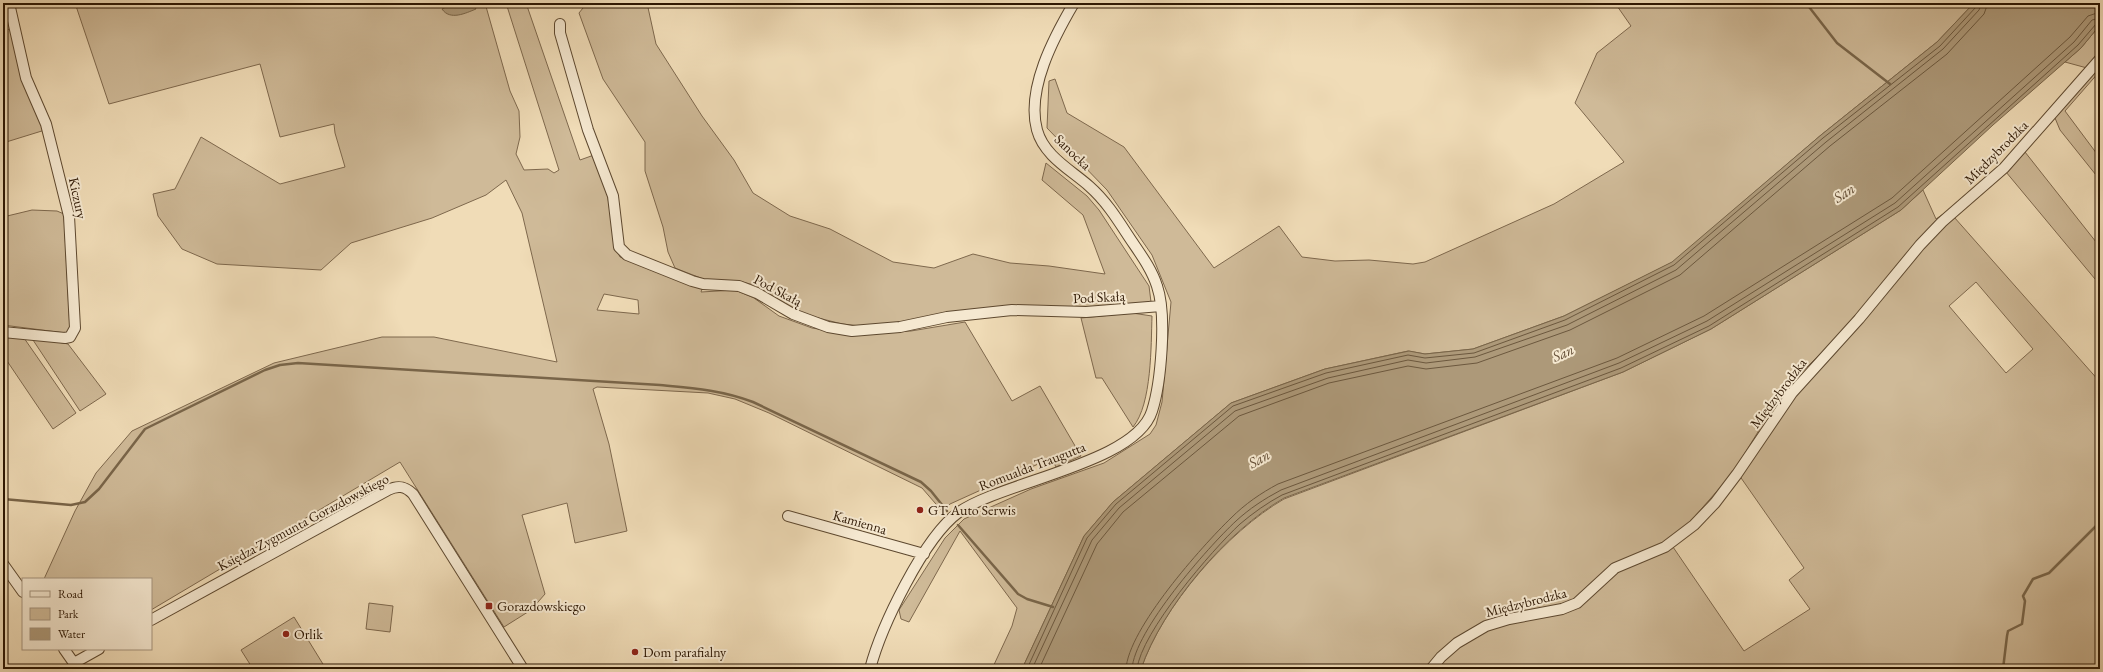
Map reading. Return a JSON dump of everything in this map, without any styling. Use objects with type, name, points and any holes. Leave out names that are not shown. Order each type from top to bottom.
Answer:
[{"type":"street","name":"Kiczury","points":[[3,332],[19,332],[64,338],[70,337],[75,328],[69,216],[46,124],[26,78],[9,3]]},
{"type":"street","name":"Sanocka","points":[[1074,3],[1055,34],[1042,71],[1035,110],[1036,128],[1041,141],[1050,152],[1089,186],[1109,207],[1150,269],[1157,286],[1162,306]]},
{"type":"street","name":"Pod Skałą","points":[[560,24],[560,33],[588,130],[613,196],[619,247],[627,255],[703,284],[740,286],[757,293],[793,314],[828,327],[852,331],[900,328],[947,317],[1012,310],[1086,312],[1162,306]]},
{"type":"street","name":"Międzybrodzka","points":[[1431,669],[1441,657],[1457,643],[1486,626],[1510,619],[1562,609],[1577,603],[1615,568],[1655,552],[1675,540],[1694,525],[1715,503],[1737,474],[1792,393],[1820,360],[1849,331],[1920,245],[1942,222],[2004,168],[2100,59]]},
{"type":"street","name":"Romualda Traugutta","points":[[870,669],[885,625],[924,554],[948,522],[972,504],[1092,459],[1124,443],[1143,428],[1152,411],[1158,378],[1162,344],[1162,306]]},
{"type":"street","name":"Księdza Zygmunta Gorazdowskiego","points":[[152,619],[388,490],[401,486],[408,488],[413,494],[523,669]]},
{"type":"street","name":"Kamienna","points":[[788,516],[924,554]]},
{"type":"street","points":[[3,564],[22,591]]},
{"type":"street","points":[[65,650],[76,666],[98,650]]},
{"type":"green space","points":[[75,3],[485,3],[510,91],[519,111],[520,137],[516,154],[524,170],[548,169],[554,173],[559,170],[506,3],[526,3],[580,160],[594,155],[607,191],[615,246],[620,257],[703,287],[701,292],[735,290],[754,298],[779,316],[812,328],[855,335],[911,331],[965,322],[1012,401],[1040,386],[1081,456],[1056,467],[1053,461],[1047,460],[950,504],[942,511],[922,488],[769,413],[735,399],[708,393],[597,387],[593,389],[609,444],[627,531],[575,543],[567,503],[522,515],[545,594],[531,610],[504,627],[400,462],[152,609],[152,578],[44,578],[75,511],[96,473],[132,431],[274,363],[382,337],[434,337],[557,362],[522,213],[506,180],[486,195],[432,218],[351,243],[321,270],[217,264],[182,249],[158,216],[153,194],[175,189],[201,137],[280,184],[345,167],[335,133],[334,124],[280,137],[260,64],[109,104]],"holes":[[[604,294],[638,300],[639,314],[597,310]]]},
{"type":"green space","points":[[587,3],[647,3],[656,44],[702,116],[734,160],[753,193],[790,216],[830,229],[893,262],[934,268],[973,254],[1010,263],[1049,266],[1105,274],[1083,215],[1042,180],[1046,163],[1087,196],[1099,210],[1149,286],[1151,302],[870,327],[842,324],[791,311],[754,285],[743,282],[711,282],[675,268],[668,252],[663,227],[645,171],[645,142],[603,79],[579,13]]},
{"type":"green space","points":[[1615,3],[1974,3],[1937,42],[1821,135],[1673,262],[1564,316],[1473,349],[1425,354],[1408,351],[1325,369],[1231,403],[1113,502],[1084,536],[1022,669],[992,669],[1012,626],[1017,608],[960,531],[909,622],[901,619],[899,610],[945,538],[964,519],[1031,489],[1104,463],[1150,434],[1156,425],[1162,402],[1171,302],[1152,255],[1107,190],[1047,128],[1049,81],[1055,79],[1067,113],[1124,147],[1214,268],[1279,226],[1302,257],[1335,261],[1369,260],[1413,264],[1425,262],[1554,204],[1624,162],[1575,103],[1597,53],[1631,26]]},
{"type":"green space","points":[[2100,25],[2100,53],[2087,68],[2065,62],[2081,48]]},
{"type":"green space","points":[[12,29],[45,130],[3,143],[3,30]]},
{"type":"green space","points":[[2100,65],[2100,71],[2065,111],[2100,158],[2100,180],[2060,130],[2055,118]]},
{"type":"green space","points":[[2025,152],[2100,247],[2100,285],[2006,172]]},
{"type":"green space","points":[[1923,190],[1936,219],[1955,206],[1884,282],[1833,341],[1802,372],[1769,414],[1732,474],[1681,532],[1658,547],[1626,559],[1567,605],[1492,621],[1427,669],[1141,669],[1151,645],[1164,621],[1180,597],[1199,573],[1219,551],[1241,531],[1262,513],[1284,499],[1623,372],[1711,329],[1901,210]]},
{"type":"green space","points":[[32,210],[57,211],[64,214],[70,331],[65,333],[3,325],[3,217]]},
{"type":"green space","points":[[1954,217],[2100,382],[2100,669],[1437,669],[1448,656],[1470,638],[1495,627],[1567,612],[1614,573],[1652,558],[1673,547],[1744,651],[1810,609],[1789,580],[1804,568],[1739,475],[1797,393],[1935,234]],"holes":[[[1976,282],[2033,349],[2006,373],[1949,306]]]},
{"type":"green space","points":[[1132,313],[1152,316],[1151,358],[1147,389],[1144,404],[1133,427],[1102,378],[1096,378],[1081,318]]},
{"type":"green space","points":[[3,336],[24,338],[76,413],[53,429],[3,355]]},
{"type":"green space","points":[[37,338],[68,344],[106,394],[80,411],[33,340]]},
{"type":"green space","points":[[369,603],[393,606],[390,632],[366,629]]},
{"type":"green space","name":"Orlik","points":[[294,617],[326,669],[253,669],[241,650]]},
{"type":"water","points":[[454,3],[473,3],[476,9],[458,15],[449,15],[445,13],[442,9]]},
{"type":"water","name":"San","points":[[1974,3],[2100,3],[2100,25],[2081,48],[1993,125],[1901,210],[1711,329],[1623,372],[1284,498],[1262,512],[1241,530],[1219,550],[1199,573],[1180,596],[1164,621],[1151,645],[1141,669],[1022,669],[1084,536],[1113,502],[1231,403],[1325,369],[1409,351],[1425,354],[1473,349],[1564,316],[1672,262],[1821,135],[1937,42]]},
{"type":"waterway","points":[[1806,3],[1837,43],[1890,84]]},
{"type":"waterway","points":[[3,499],[71,505],[85,502],[99,489],[145,429],[265,370],[280,365],[298,363],[660,385],[707,390],[730,395],[753,402],[921,482],[931,491],[947,511]]},
{"type":"waterway","points":[[2003,669],[2008,631],[2022,624],[2025,601],[2023,596],[2033,579],[2049,573],[2100,522]]},
{"type":"waterway","points":[[958,525],[1018,594],[1027,599],[1053,607]]},
{"type":"place","name":"GT Auto Serwis","points":[[920,510]]},
{"type":"place","name":"Gorazdowskiego","points":[[489,606]]},
{"type":"place","name":"Orlik","points":[[286,634]]},
{"type":"place","name":"Dom parafialny","points":[[635,652]]}]
